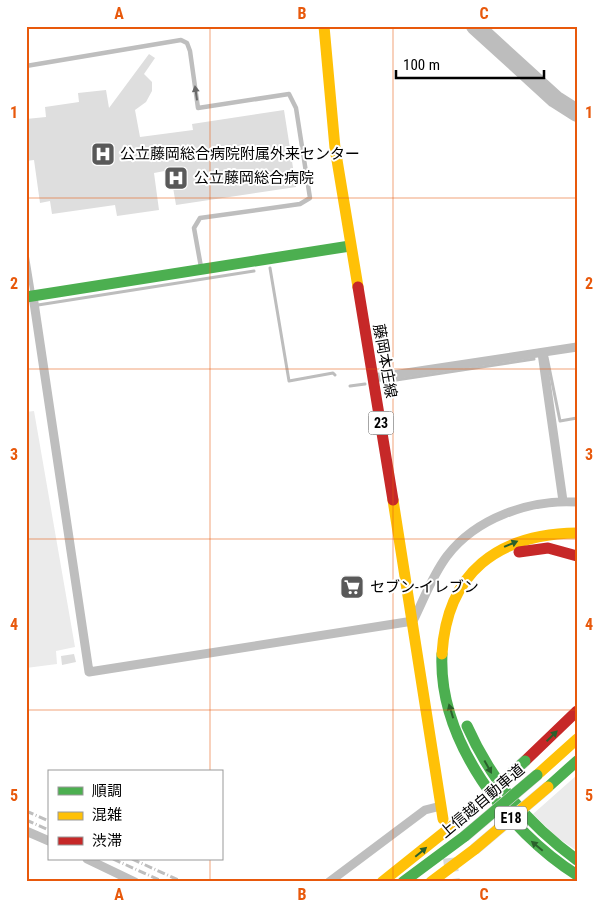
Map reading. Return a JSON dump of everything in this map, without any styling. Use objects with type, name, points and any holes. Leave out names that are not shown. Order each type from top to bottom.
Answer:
[{"type":"main road","name":"藤岡本庄線","points":[[324,26],[335,148],[413,621],[443,820]]},
{"type":"main road","points":[[30,296],[350,246]]},
{"type":"main road","points":[[577,533],[552,534],[522,539],[502,548],[483,560],[463,582],[449,608],[443,635],[442,665],[446,693],[456,728],[484,785],[518,828],[544,852],[577,875]]},
{"type":"main road","points":[[577,556],[551,548],[525,550],[498,561],[477,580],[462,603],[457,616],[453,640],[453,673],[463,713],[484,760],[514,806],[539,830],[577,860]]},
{"type":"main road","points":[[382,882],[462,818],[526,761],[577,711]]},
{"type":"main road","name":"上信越自動車道","points":[[404,882],[465,836],[577,739]]},
{"type":"main road","name":"上信越自動車道","points":[[431,882],[475,849],[577,761]]},
{"type":"street","points":[[30,296],[88,672],[413,621],[432,579],[442,563],[469,535],[490,521],[513,511],[563,502],[577,502]]},
{"type":"street","points":[[373,378],[577,347]]},
{"type":"street","points":[[542,353],[563,502]]},
{"type":"street","points":[[329,882],[425,810],[441,806]]},
{"type":"street","points":[[26,831],[48,841]]},
{"type":"street","points":[[89,860],[121,878],[135,882]]},
{"type":"lane","points":[[26,66],[181,40],[187,43],[190,51],[198,108],[289,94],[296,108],[310,198],[300,204],[200,218],[194,228],[202,269]]},
{"type":"lane","points":[[26,252],[30,296]]},
{"type":"shaded area","points":[[34,411],[75,647],[56,651],[57,664],[26,668],[26,412]]},
{"type":"shaded area","points":[[577,775],[577,851],[558,838],[533,814]]},
{"type":"building","points":[[149,54],[155,58],[144,74],[152,82],[152,91],[146,102],[135,110],[140,137],[193,130],[192,124],[284,110],[296,187],[176,205],[170,170],[154,173],[159,210],[117,216],[115,205],[52,214],[50,201],[40,203],[34,160],[26,161],[26,119],[46,117],[45,107],[79,102],[78,93],[106,90],[109,108]]},
{"type":"building","points":[[74,654],[76,662],[62,665],[61,656]]},
{"type":"waterway","points":[[475,26],[555,99],[577,113]]},
{"type":"waterway","points":[[270,268],[289,381],[333,373],[335,375]]},
{"type":"waterway","points":[[38,305],[254,271]]},
{"type":"waterway","points":[[547,357],[560,421],[577,418]]},
{"type":"waterway","points":[[383,382],[534,359]]},
{"type":"waterway","points":[[350,386],[365,384]]},
{"type":"tunnel","points":[[450,858],[453,882]]},
{"type":"railway","points":[[26,811],[48,821]]},
{"type":"railway","points":[[26,820],[48,830]]},
{"type":"railway","points":[[115,860],[164,882]]},
{"type":"railway","points":[[134,860],[183,882]]},
{"type":"traffic: fast","points":[[26,297],[350,246]]},
{"type":"traffic: fast","points":[[442,654],[444,686],[452,719],[464,750],[482,780],[502,808],[526,834],[577,875]]},
{"type":"traffic: fast","points":[[467,726],[488,766],[513,801],[543,832],[577,860]]},
{"type":"traffic: fast","points":[[462,818],[525,761]]},
{"type":"traffic: fast","points":[[548,787],[577,761]]},
{"type":"traffic: fast","points":[[465,836],[537,775]]},
{"type":"traffic: fast","points":[[403,882],[465,836]]},
{"type":"traffic: slow","points":[[324,26],[335,148],[358,287]]},
{"type":"traffic: slow","points":[[393,500],[443,819]]},
{"type":"traffic: slow","points":[[442,654],[446,625],[454,601],[466,580],[482,563],[501,550],[523,541],[549,535],[577,533]]},
{"type":"traffic: slow","points":[[537,775],[577,739]]},
{"type":"traffic: slow","points":[[475,849],[548,787]]},
{"type":"traffic: slow","points":[[382,882],[462,818]]},
{"type":"traffic: slow","points":[[431,882],[475,849]]},
{"type":"traffic: jam","points":[[358,287],[393,500]]},
{"type":"traffic: jam","points":[[519,552],[548,548],[577,556]]},
{"type":"traffic: jam","points":[[525,761],[577,711]]},
{"type":"place","name":"公立藤岡総合病院附属外来センター","points":[[103,154]]},
{"type":"place","name":"公立藤岡総合病院","points":[[176,178]]},
{"type":"place","name":"セブン-イレブン","points":[[352,587]]}]
